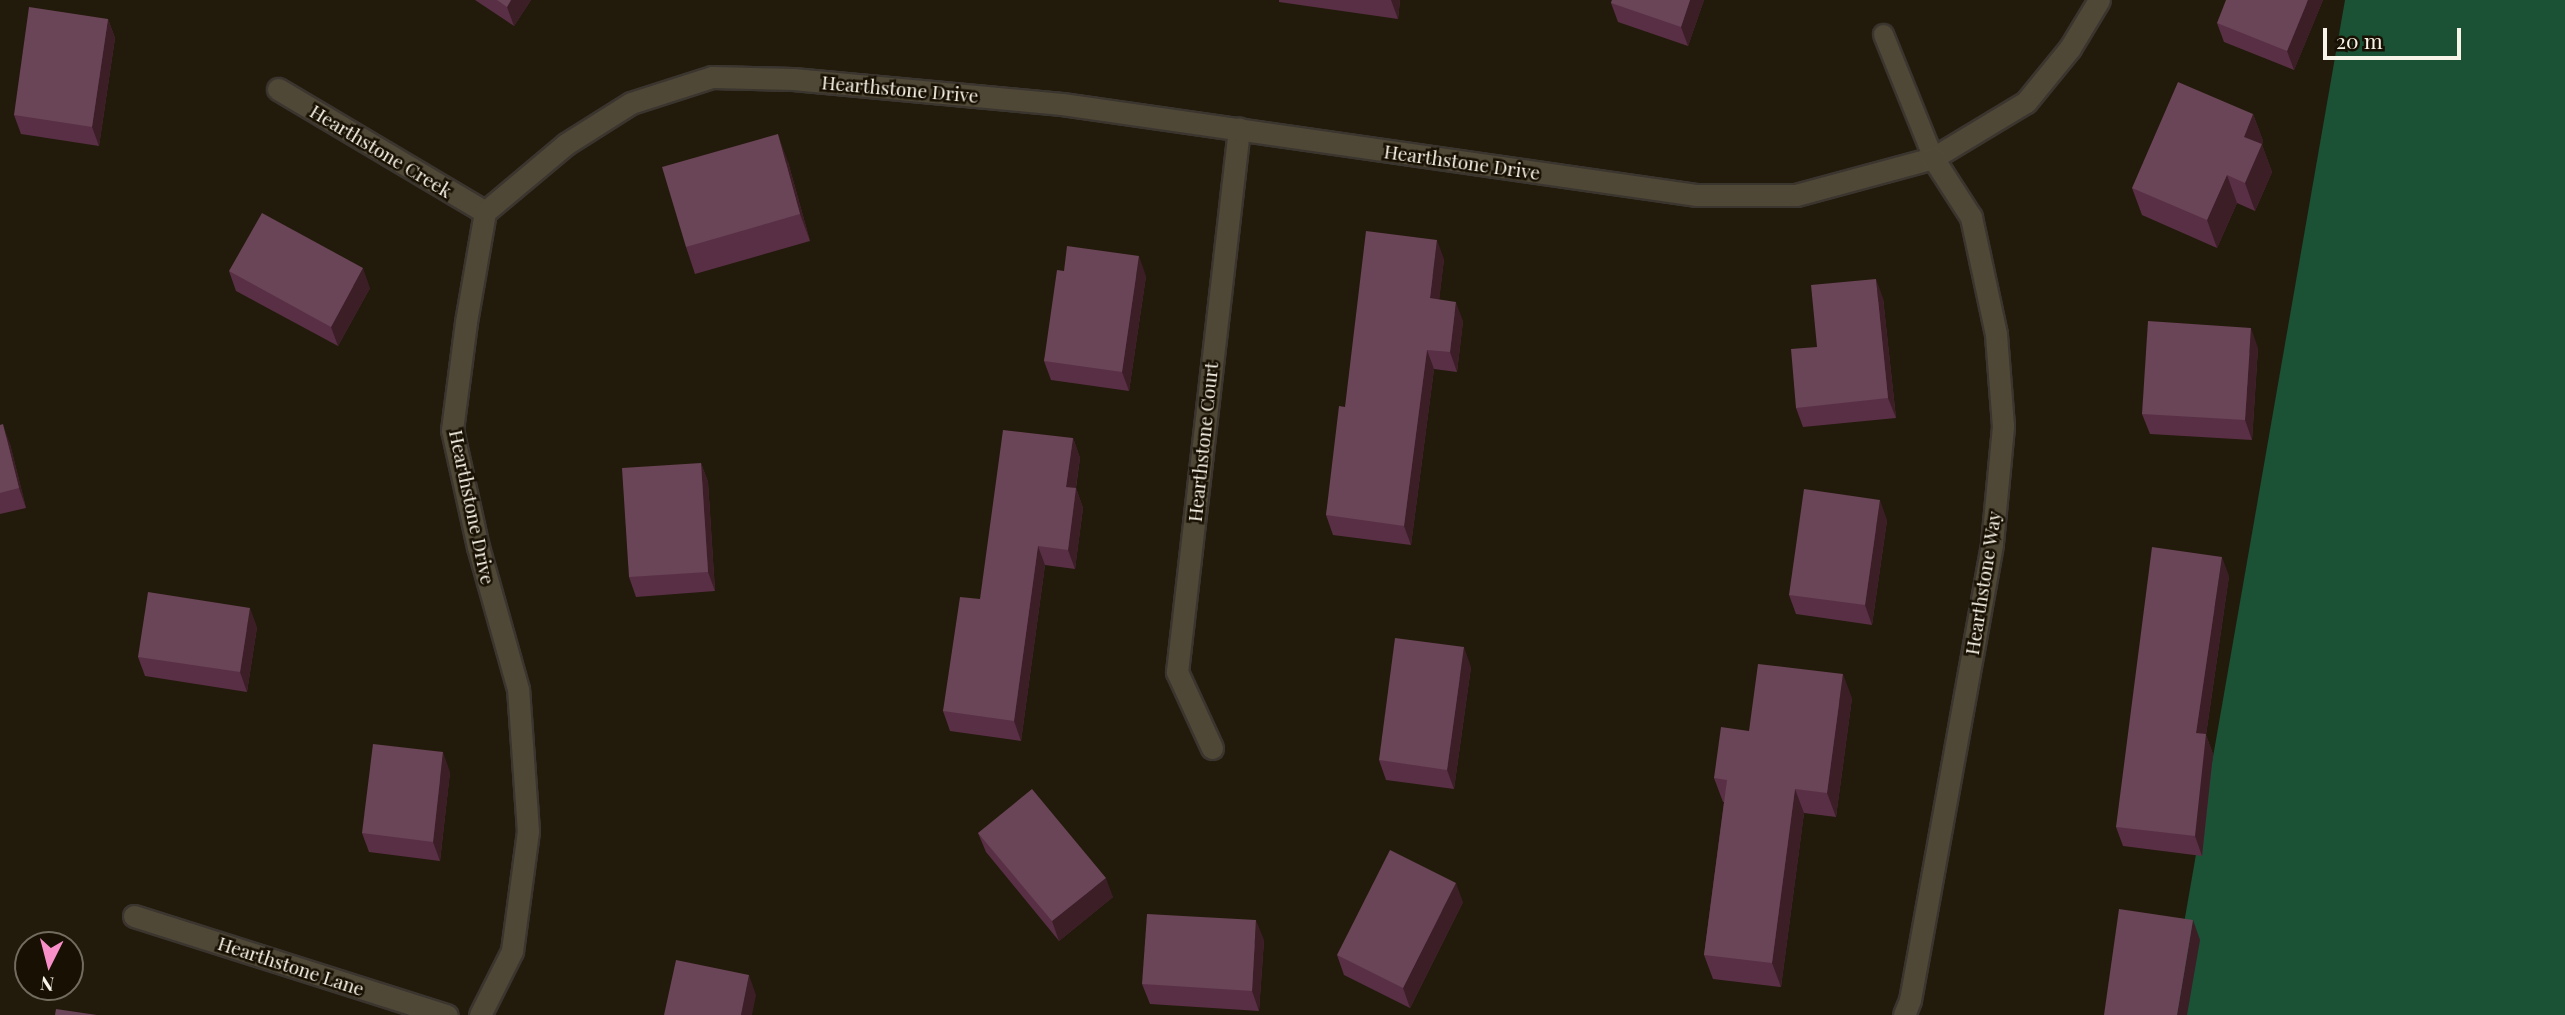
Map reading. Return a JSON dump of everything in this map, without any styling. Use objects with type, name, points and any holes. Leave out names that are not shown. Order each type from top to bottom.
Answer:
[{"type":"street","name":"Hearthstone Drive","points":[[480,1015],[512,951],[528,831],[518,689],[478,547],[452,430],[485,212],[566,145],[631,103],[712,77],[793,79],[1062,104],[1696,195],[1796,195],[1933,158],[2026,102],[2070,48],[2099,0]]},
{"type":"street","name":"Hearthstone Creek","points":[[278,89],[485,212]]},
{"type":"street","name":"Hearthstone Court","points":[[1212,748],[1177,672],[1239,130]]},
{"type":"street","name":"Hearthstone Way","points":[[1904,1015],[1910,1000],[1992,543],[2003,426],[1996,334],[1970,217],[1933,158]]},
{"type":"street","name":"Hearthstone Lane","points":[[134,916],[447,1015]]},
{"type":"lane","points":[[1882,34],[1933,158]]},
{"type":"green space","points":[[2345,0],[2565,0],[2565,1015],[2168,1015]]},
{"type":"building","points":[[497,0],[511,0],[507,7]]},
{"type":"building","points":[[1612,0],[1690,0],[1681,27],[1611,3]]},
{"type":"building","points":[[2226,0],[2308,0],[2287,51],[2217,23]]},
{"type":"building","points":[[29,7],[108,19],[92,127],[14,115]]},
{"type":"building","points":[[2178,82],[2253,114],[2244,137],[2262,144],[2245,183],[2227,175],[2207,220],[2132,188]]},
{"type":"building","points":[[778,134],[800,214],[686,247],[662,167]]},
{"type":"building","points":[[262,213],[363,268],[331,327],[229,271]]},
{"type":"building","points":[[1366,231],[1437,240],[1430,298],[1456,302],[1450,352],[1427,350],[1404,526],[1326,515],[1339,406],[1345,407]]},
{"type":"building","points":[[1067,246],[1139,256],[1122,372],[1044,361],[1057,270],[1064,271]]},
{"type":"building","points":[[1876,279],[1888,398],[1796,408],[1791,349],[1817,347],[1811,285]]},
{"type":"building","points":[[2148,321],[2251,328],[2245,420],[2142,414]]},
{"type":"building","points":[[3,424],[19,488],[0,493],[0,425]]},
{"type":"building","points":[[1003,430],[1073,438],[1066,487],[1076,488],[1068,550],[1038,546],[1014,721],[943,711],[960,597],[980,599]]},
{"type":"building","points":[[701,463],[708,572],[629,577],[622,468]]},
{"type":"building","points":[[1804,489],[1880,500],[1865,605],[1789,595]]},
{"type":"building","points":[[2152,547],[2222,557],[2196,733],[2206,734],[2195,836],[2116,827]]},
{"type":"building","points":[[148,592],[250,608],[240,672],[138,657]]},
{"type":"building","points":[[1395,638],[1464,647],[1447,770],[1379,760]]},
{"type":"building","points":[[1758,664],[1843,674],[1827,793],[1795,789],[1772,963],[1704,955],[1727,780],[1714,778],[1721,727],[1749,731]]},
{"type":"building","points":[[373,744],[443,752],[433,842],[362,833]]},
{"type":"building","points":[[1032,789],[1106,878],[1052,921],[978,833]]},
{"type":"building","points":[[1390,850],[1456,883],[1403,988],[1337,955]]},
{"type":"building","points":[[2119,909],[2193,920],[2177,1015],[2104,1015]]},
{"type":"building","points":[[1147,914],[1256,920],[1252,991],[1142,984]]},
{"type":"building","points":[[676,960],[749,975],[741,1015],[664,1015]]},
{"type":"building","points":[[56,1009],[97,1015],[55,1015]]}]
